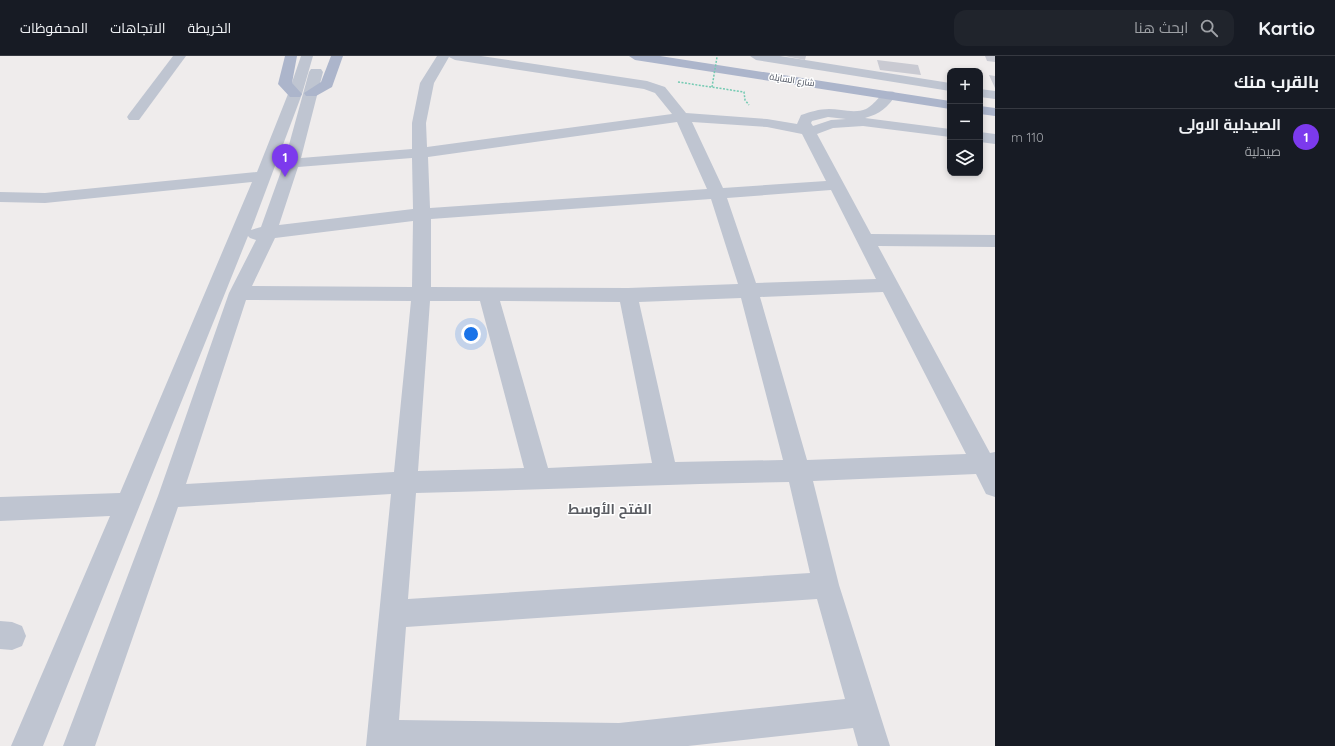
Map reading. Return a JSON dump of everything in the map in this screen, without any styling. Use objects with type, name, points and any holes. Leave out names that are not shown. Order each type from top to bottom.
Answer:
[{"type":"main road","points":[[291,56],[285,84],[324,87],[327,84],[337,56]]},
{"type":"main road","name":"شارع السايلة","points":[[635,56],[947,105]]},
{"type":"main road","points":[[770,76],[782,71],[790,70],[839,75],[844,74],[846,70]]},
{"type":"main road","points":[[983,110],[995,112]]},
{"type":"street","points":[[134,117],[180,56]]},
{"type":"street","points":[[79,746],[170,496],[239,293],[268,233],[292,163],[305,86],[307,56]]},
{"type":"street","points":[[443,56],[427,83],[419,123],[422,214],[421,293],[382,741],[619,738],[864,712]]},
{"type":"street","points":[[455,56],[647,85],[660,90],[682,117],[717,192],[749,290],[798,471],[826,585],[874,746]]},
{"type":"street","points":[[756,56],[947,87]]},
{"type":"street","points":[[846,70],[849,56]]},
{"type":"street","points":[[27,746],[263,176],[305,86],[320,63]]},
{"type":"street","points":[[983,93],[995,95]]},
{"type":"street","points":[[889,95],[883,106],[871,114],[812,114],[806,118],[804,123],[889,285],[989,464],[995,486]]},
{"type":"street","points":[[292,163],[420,152],[682,117],[767,124],[808,131],[816,130],[831,124],[863,122],[947,133]]},
{"type":"street","points":[[983,138],[995,140]]},
{"type":"street","points":[[0,197],[45,198],[263,176]]},
{"type":"street","points":[[239,236],[422,214],[717,192],[836,185]]},
{"type":"street","points":[[865,240],[993,243]]},
{"type":"street","points":[[239,293],[628,295],[889,285]]},
{"type":"street","points":[[488,294],[539,479]]},
{"type":"street","points":[[628,295],[666,473]]},
{"type":"street","points":[[170,496],[404,482],[989,464]]},
{"type":"street","points":[[0,509],[128,504]]},
{"type":"street","points":[[394,614],[826,585]]},
{"type":"path","points":[[712,87],[718,57]]},
{"type":"path","points":[[674,82],[744,92]]},
{"type":"building","points":[[785,56],[806,56],[805,60]]},
{"type":"building","points":[[985,56],[995,56],[995,62],[987,61]]},
{"type":"building","points":[[877,60],[918,65],[921,75],[880,70]]},
{"type":"building","points":[[989,75],[995,76],[995,88]]},
{"type":"place","name":"الصيدلية الاولى","points":[[285,177]]},
{"type":"district","name":"الفتح الأوسط","points":[[610,509]]}]
